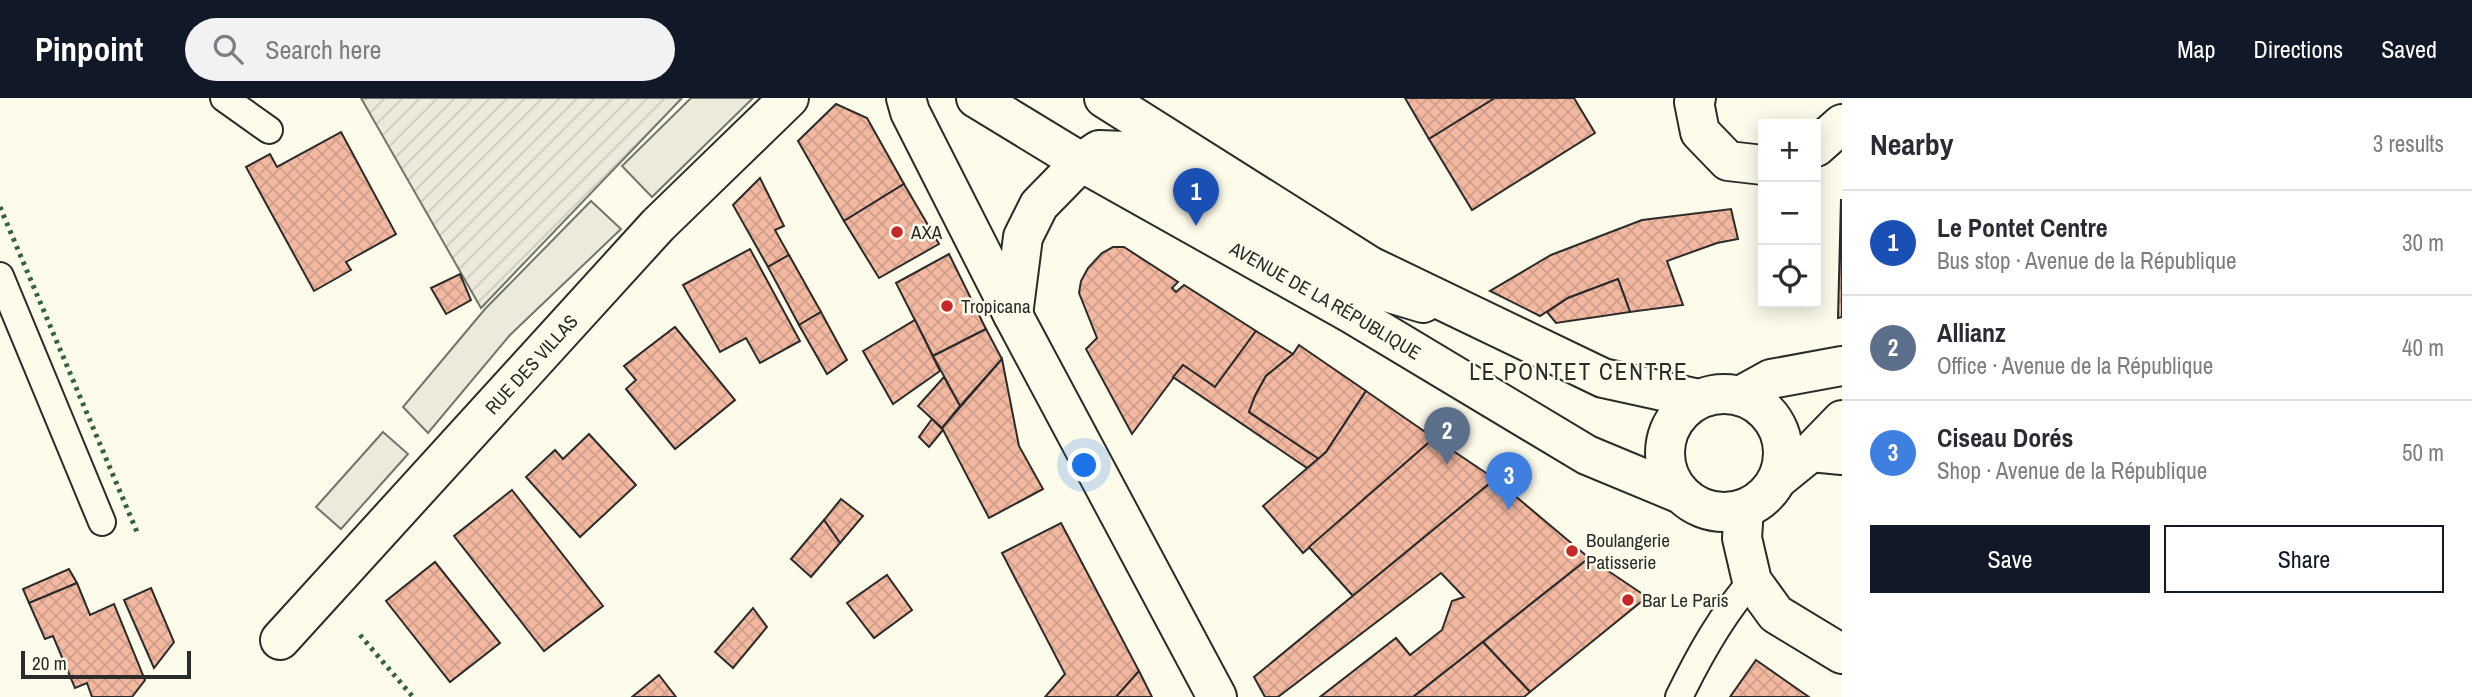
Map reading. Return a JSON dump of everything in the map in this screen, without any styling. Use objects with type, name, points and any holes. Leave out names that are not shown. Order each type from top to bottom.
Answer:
[{"type":"main road","name":"RUE DES VILLAS","points":[[280,640],[658,225],[789,98]]},
{"type":"main road","points":[[906,98],[910,112],[1013,315],[1217,697]]},
{"type":"main road","name":"AVENUE DE LA RÉPUBLIQUE","points":[[976,98],[1081,162],[1352,314],[1587,455],[1681,494]]},
{"type":"main road","points":[[1104,98],[1370,266],[1602,378],[1699,399]]},
{"type":"main road","points":[[1696,98],[1694,102],[1700,132],[1728,161],[1758,164]]},
{"type":"main road","points":[[1821,143],[1842,124]]},
{"type":"main road","points":[[1013,315],[1023,237],[1039,205],[1081,162],[1099,150],[1125,151],[1363,285],[1485,321]]},
{"type":"main road","points":[[1742,395],[1771,379],[1842,366]]},
{"type":"main road","points":[[1779,478],[1783,461],[1779,428],[1757,403],[1742,395],[1713,394],[1699,399],[1685,407],[1668,433],[1665,450],[1671,481],[1681,494],[1695,504],[1710,511],[1727,512],[1744,509],[1758,502],[1779,478],[1827,454],[1842,420]]},
{"type":"main road","points":[[1744,509],[1742,538],[1752,580],[1776,614],[1842,654]]},
{"type":"lane","points":[[223,98],[269,130]]},
{"type":"lane","points":[[0,276],[102,522]]},
{"type":"lane","points":[[1679,697],[1692,670],[1735,599],[1752,580]]},
{"type":"shaded area","points":[[361,98],[682,98],[481,308]]},
{"type":"shaded area","points":[[691,98],[753,98],[652,197],[622,166]]},
{"type":"shaded area","points":[[591,201],[621,229],[510,335],[428,433],[403,407],[485,309]]},
{"type":"shaded area","points":[[383,432],[408,454],[341,529],[316,507]]},
{"type":"building","points":[[1405,98],[1495,98],[1429,139]]},
{"type":"building","points":[[1495,98],[1574,98],[1595,133],[1472,210],[1429,139]]},
{"type":"building","points":[[836,104],[867,118],[904,184],[844,221],[798,141]]},
{"type":"building","points":[[341,132],[396,234],[346,262],[351,270],[314,291],[246,167],[270,154],[277,167]]},
{"type":"building","points":[[760,178],[784,226],[775,230],[789,255],[768,267],[733,205]]},
{"type":"building","points":[[904,184],[939,244],[879,278],[844,221]]},
{"type":"building","points":[[1841,199],[1842,317],[1838,318]]},
{"type":"building","points":[[1731,209],[1738,239],[1717,243],[1667,261],[1683,305],[1630,312],[1618,279],[1568,298],[1540,316],[1490,291],[1551,255],[1642,220]]},
{"type":"building","points":[[1113,247],[1124,247],[1178,282],[1172,288],[1176,292],[1184,285],[1256,331],[1215,387],[1183,365],[1132,434],[1086,349],[1097,338],[1079,293],[1081,281],[1088,268],[1102,253]]},
{"type":"building","points":[[750,249],[800,341],[760,363],[746,338],[720,352],[683,285]]},
{"type":"building","points":[[949,254],[986,329],[933,356],[896,283]]},
{"type":"building","points":[[789,255],[821,312],[799,325],[768,267]]},
{"type":"building","points":[[460,274],[471,300],[446,314],[431,288]]},
{"type":"building","points":[[1618,279],[1630,312],[1556,323],[1547,312],[1568,298]]},
{"type":"building","points":[[821,312],[847,360],[827,374],[799,325]]},
{"type":"building","points":[[915,320],[940,371],[893,404],[863,351]]},
{"type":"building","points":[[675,327],[735,400],[675,449],[626,389],[636,380],[624,366]]},
{"type":"building","points":[[986,329],[1002,359],[960,406],[933,356]]},
{"type":"building","points":[[1256,331],[1293,354],[1266,376],[1249,412],[1319,459],[1307,468],[1173,377],[1183,365],[1215,387]]},
{"type":"building","points":[[1299,345],[1366,391],[1319,459],[1249,412],[1266,376],[1293,354]]},
{"type":"building","points":[[1002,359],[1019,446],[1043,489],[989,518],[942,428]]},
{"type":"building","points":[[944,377],[960,406],[942,428],[918,406]]},
{"type":"building","points":[[1366,391],[1434,438],[1303,553],[1263,506],[1326,452]]},
{"type":"building","points":[[932,419],[943,430],[929,447],[919,437]]},
{"type":"building","points":[[589,434],[636,485],[580,537],[526,477],[555,450],[563,459]]},
{"type":"building","points":[[1434,438],[1495,479],[1353,596],[1309,547]]},
{"type":"building","points":[[1495,479],[1589,558],[1413,697],[1320,697],[1396,638],[1410,655],[1442,630],[1452,601],[1464,597],[1441,573],[1278,697],[1265,697],[1254,677]]},
{"type":"building","points":[[512,490],[603,606],[544,651],[454,536]]},
{"type":"building","points":[[841,499],[863,516],[840,543],[824,520]]},
{"type":"building","points":[[824,520],[840,543],[811,577],[791,559]]},
{"type":"building","points":[[1061,523],[1139,671],[1116,697],[1045,697],[1065,674],[1002,553]]},
{"type":"building","points":[[1589,558],[1647,597],[1530,692],[1483,642]]},
{"type":"building","points":[[435,562],[500,643],[450,682],[386,601]]},
{"type":"building","points":[[69,569],[77,583],[29,603],[23,589]]},
{"type":"building","points":[[887,575],[912,610],[874,638],[847,603]]},
{"type":"building","points":[[77,583],[90,615],[114,604],[145,680],[132,697],[92,697],[87,683],[75,688],[53,636],[45,639],[29,603]]},
{"type":"building","points":[[151,588],[174,642],[154,668],[124,600]]},
{"type":"building","points":[[753,608],[767,627],[733,668],[715,652]]},
{"type":"building","points":[[1483,642],[1530,692],[1524,697],[1413,697]]},
{"type":"building","points":[[1756,660],[1809,697],[1730,697]]},
{"type":"building","points":[[1139,671],[1152,697],[1116,697]]},
{"type":"building","points":[[659,675],[676,697],[632,697]]},
{"type":"hedge","points":[[0,207],[137,532]]},
{"type":"hedge","points":[[360,635],[413,697]]},
{"type":"place","name":"Le Pontet Centre","points":[[1196,226]]},
{"type":"place","name":"AXA","points":[[897,232]]},
{"type":"place","name":"Tropicana","points":[[947,306]]},
{"type":"place","name":"Allianz","points":[[1447,465]]},
{"type":"place","name":"Ciseau Dorés","points":[[1509,510]]},
{"type":"place","name":"Boulangerie Patisserie","points":[[1572,551]]},
{"type":"place","name":"Bar Le Paris","points":[[1628,600]]},
{"type":"district","name":"LE PONTET CENTRE","points":[[1579,371]]}]
